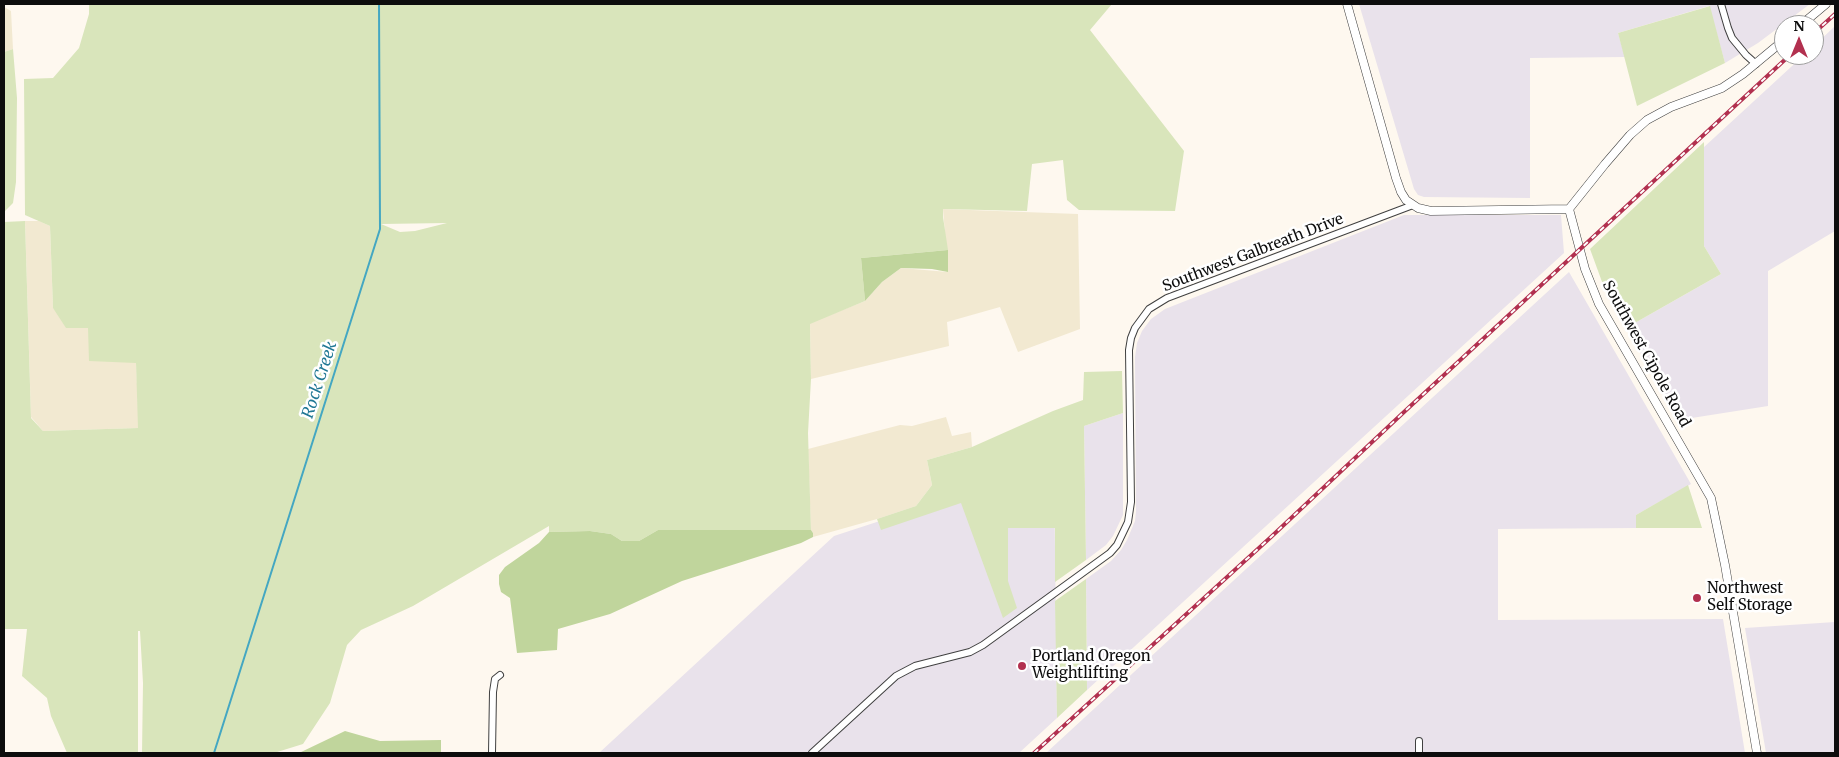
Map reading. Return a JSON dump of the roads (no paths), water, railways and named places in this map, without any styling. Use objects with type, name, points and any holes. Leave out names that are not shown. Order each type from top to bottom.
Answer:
[{"type":"street","points":[[1347,4],[1399,187],[1406,200],[1425,210],[1569,209],[1630,135],[1647,120],[1671,107],[1722,88],[1774,49]]},
{"type":"street","points":[[1721,4],[1732,38],[1756,64]]},
{"type":"street","points":[[1813,15],[1826,4]]},
{"type":"street","name":"Southwest Galbreath Drive","points":[[812,753],[896,676],[915,666],[970,652],[983,646],[1110,554],[1117,545],[1128,522],[1131,502],[1129,350],[1131,338],[1149,309],[1167,298],[1413,205]]},
{"type":"street","name":"Southwest Cipole Road","points":[[1569,209],[1585,269],[1599,304],[1706,486],[1714,506],[1757,753]]},
{"type":"street","points":[[492,753],[493,692],[495,679],[500,675]]},
{"type":"street","points":[[1419,741],[1420,753]]},
{"type":"waterway","name":"Rock Creek","points":[[214,753],[380,229],[379,4]]},
{"type":"railway","points":[[1824,24],[1835,14]]},
{"type":"railway","points":[[1034,753],[1271,537],[1779,65]]},
{"type":"place","name":"Northwest Self Storage","points":[[1697,598]]},
{"type":"place","name":"Portland Oregon Weightlifting","points":[[1022,666]]}]
